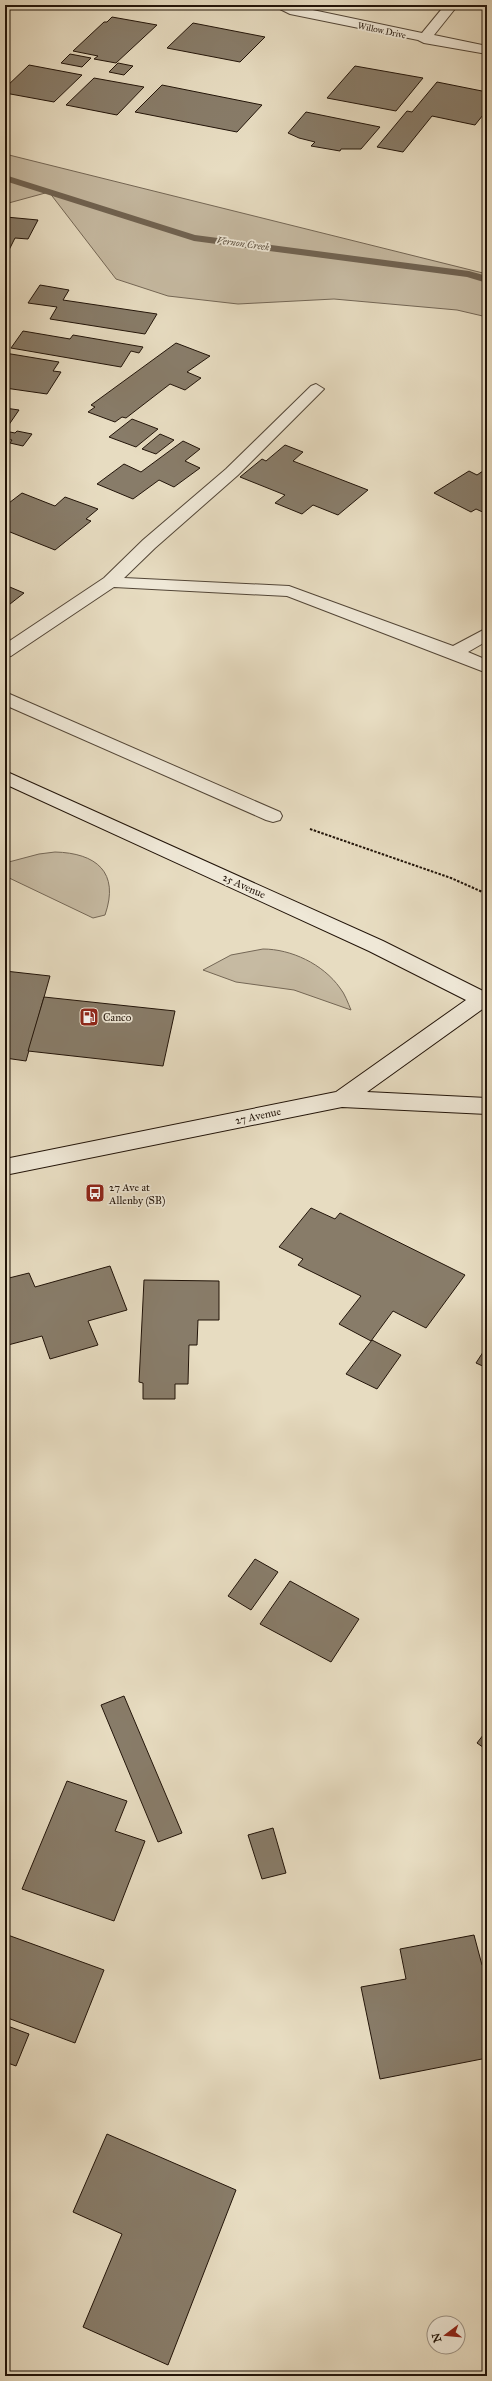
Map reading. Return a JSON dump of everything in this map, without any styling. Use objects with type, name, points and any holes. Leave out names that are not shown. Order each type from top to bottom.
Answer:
[{"type":"street","name":"Willow Drive","points":[[278,5],[290,10],[487,50]]},
{"type":"street","points":[[424,38],[452,5]]},
{"type":"street","points":[[5,652],[110,582],[149,544],[232,472],[316,389]]},
{"type":"street","points":[[110,582],[289,591],[455,653],[487,667]]},
{"type":"street","points":[[455,653],[487,634]]},
{"type":"street","points":[[5,698],[273,816]]},
{"type":"street","name":"25 Avenue","points":[[5,777],[376,946],[484,1000]]},
{"type":"street","name":"27 Avenue","points":[[5,1167],[342,1099],[484,1000]]},
{"type":"street","points":[[342,1099],[487,1106]]},
{"type":"path","points":[[273,816],[451,878],[487,894]]},
{"type":"shaded area","points":[[5,154],[487,274],[487,317],[457,310],[334,299],[238,304],[168,296],[116,279],[49,192],[5,204]]},
{"type":"shaded area","points":[[55,852],[70,853],[82,856],[93,861],[101,868],[107,876],[109,887],[109,900],[105,915],[93,918],[5,876],[5,863],[39,854]]},
{"type":"shaded area","points":[[263,949],[295,955],[316,965],[333,979],[340,988],[351,1010],[294,990],[236,982],[203,970],[231,955]]},
{"type":"building","points":[[112,17],[157,25],[116,63],[94,59],[98,56],[73,51],[104,22],[107,22]]},
{"type":"building","points":[[193,23],[265,37],[240,62],[167,48]]},
{"type":"building","points":[[70,54],[91,58],[82,67],[61,63]]},
{"type":"building","points":[[118,63],[133,66],[124,75],[109,72]]},
{"type":"building","points":[[29,65],[82,75],[54,102],[5,93],[5,88]]},
{"type":"building","points":[[355,66],[423,78],[396,111],[327,98]]},
{"type":"building","points":[[94,78],[144,87],[117,115],[66,105]]},
{"type":"building","points":[[437,82],[487,92],[487,110],[475,125],[432,116],[403,152],[377,147],[407,111],[412,112]]},
{"type":"building","points":[[162,85],[262,105],[237,132],[135,112]]},
{"type":"building","points":[[306,112],[380,127],[361,149],[341,149],[340,151],[311,146],[315,142],[299,138],[288,133]]},
{"type":"building","points":[[6,217],[38,220],[28,239],[15,238],[5,258]]},
{"type":"building","points":[[40,285],[69,290],[63,300],[157,314],[145,334],[50,319],[57,307],[28,303]]},
{"type":"building","points":[[23,331],[70,339],[73,335],[143,347],[139,353],[131,351],[121,367],[11,348]]},
{"type":"building","points":[[176,343],[210,356],[187,372],[201,378],[185,390],[170,384],[126,418],[122,417],[115,422],[88,412],[95,407],[91,405]]},
{"type":"building","points":[[5,353],[59,362],[53,371],[61,372],[47,394],[5,388]]},
{"type":"building","points":[[5,408],[19,410],[6,429],[5,429]]},
{"type":"building","points":[[132,419],[158,429],[136,447],[109,437]]},
{"type":"building","points":[[5,431],[15,433],[17,431],[32,434],[23,446],[10,443],[12,440],[5,439]]},
{"type":"building","points":[[160,434],[174,440],[156,454],[142,449]]},
{"type":"building","points":[[183,441],[200,449],[185,461],[200,468],[174,487],[159,480],[133,499],[97,484],[124,464],[141,472]]},
{"type":"building","points":[[285,445],[303,452],[293,461],[368,490],[338,515],[313,505],[302,514],[275,503],[285,495],[240,477],[262,459],[266,461]]},
{"type":"building","points":[[486,469],[487,514],[476,509],[471,512],[434,493],[469,471],[477,475]]},
{"type":"building","points":[[22,493],[55,506],[65,497],[98,509],[86,519],[91,521],[55,550],[5,530],[5,506]]},
{"type":"building","points":[[5,585],[24,593],[5,608]]},
{"type":"building","points":[[5,971],[50,976],[26,1061],[5,1058]]},
{"type":"building","points":[[44,997],[175,1011],[163,1066],[28,1051]]},
{"type":"building","points":[[311,1208],[335,1219],[340,1213],[465,1275],[426,1328],[393,1311],[371,1341],[339,1324],[361,1296],[298,1265],[303,1259],[279,1247]]},
{"type":"building","points":[[110,1266],[127,1310],[88,1321],[98,1345],[50,1359],[42,1336],[8,1345],[5,1337],[5,1279],[29,1273],[35,1287]]},
{"type":"building","points":[[144,1280],[219,1281],[219,1320],[198,1320],[197,1345],[189,1345],[188,1384],[175,1384],[175,1399],[143,1399],[143,1383],[139,1382]]},
{"type":"building","points":[[372,1340],[401,1355],[377,1389],[346,1374]]},
{"type":"building","points":[[487,1346],[487,1368],[476,1363]]},
{"type":"building","points":[[255,1559],[278,1572],[251,1610],[228,1596]]},
{"type":"building","points":[[290,1581],[359,1619],[331,1662],[260,1624]]},
{"type":"building","points":[[124,1696],[182,1833],[158,1842],[101,1705]]},
{"type":"building","points":[[487,1730],[487,1750],[477,1743]]},
{"type":"building","points":[[67,1781],[127,1801],[115,1831],[145,1841],[114,1921],[22,1889]]},
{"type":"building","points":[[273,1828],[286,1873],[262,1879],[248,1835]]},
{"type":"building","points":[[5,1934],[104,1970],[75,2043],[5,2017]]},
{"type":"building","points":[[474,1935],[482,1965],[487,1964],[487,2058],[380,2079],[361,1987],[406,1979],[400,1949]]},
{"type":"building","points":[[5,2025],[29,2034],[16,2066],[5,2062]]},
{"type":"building","points":[[107,2134],[236,2190],[168,2365],[83,2327],[122,2234],[73,2212]]},
{"type":"waterway","name":"Vernon Creek","points":[[5,178],[194,238],[469,274],[487,280]]},
{"type":"place","name":"Canco","points":[[89,1017]]},
{"type":"place","name":"27 Ave at Allenby (SB)","points":[[95,1193]]}]
